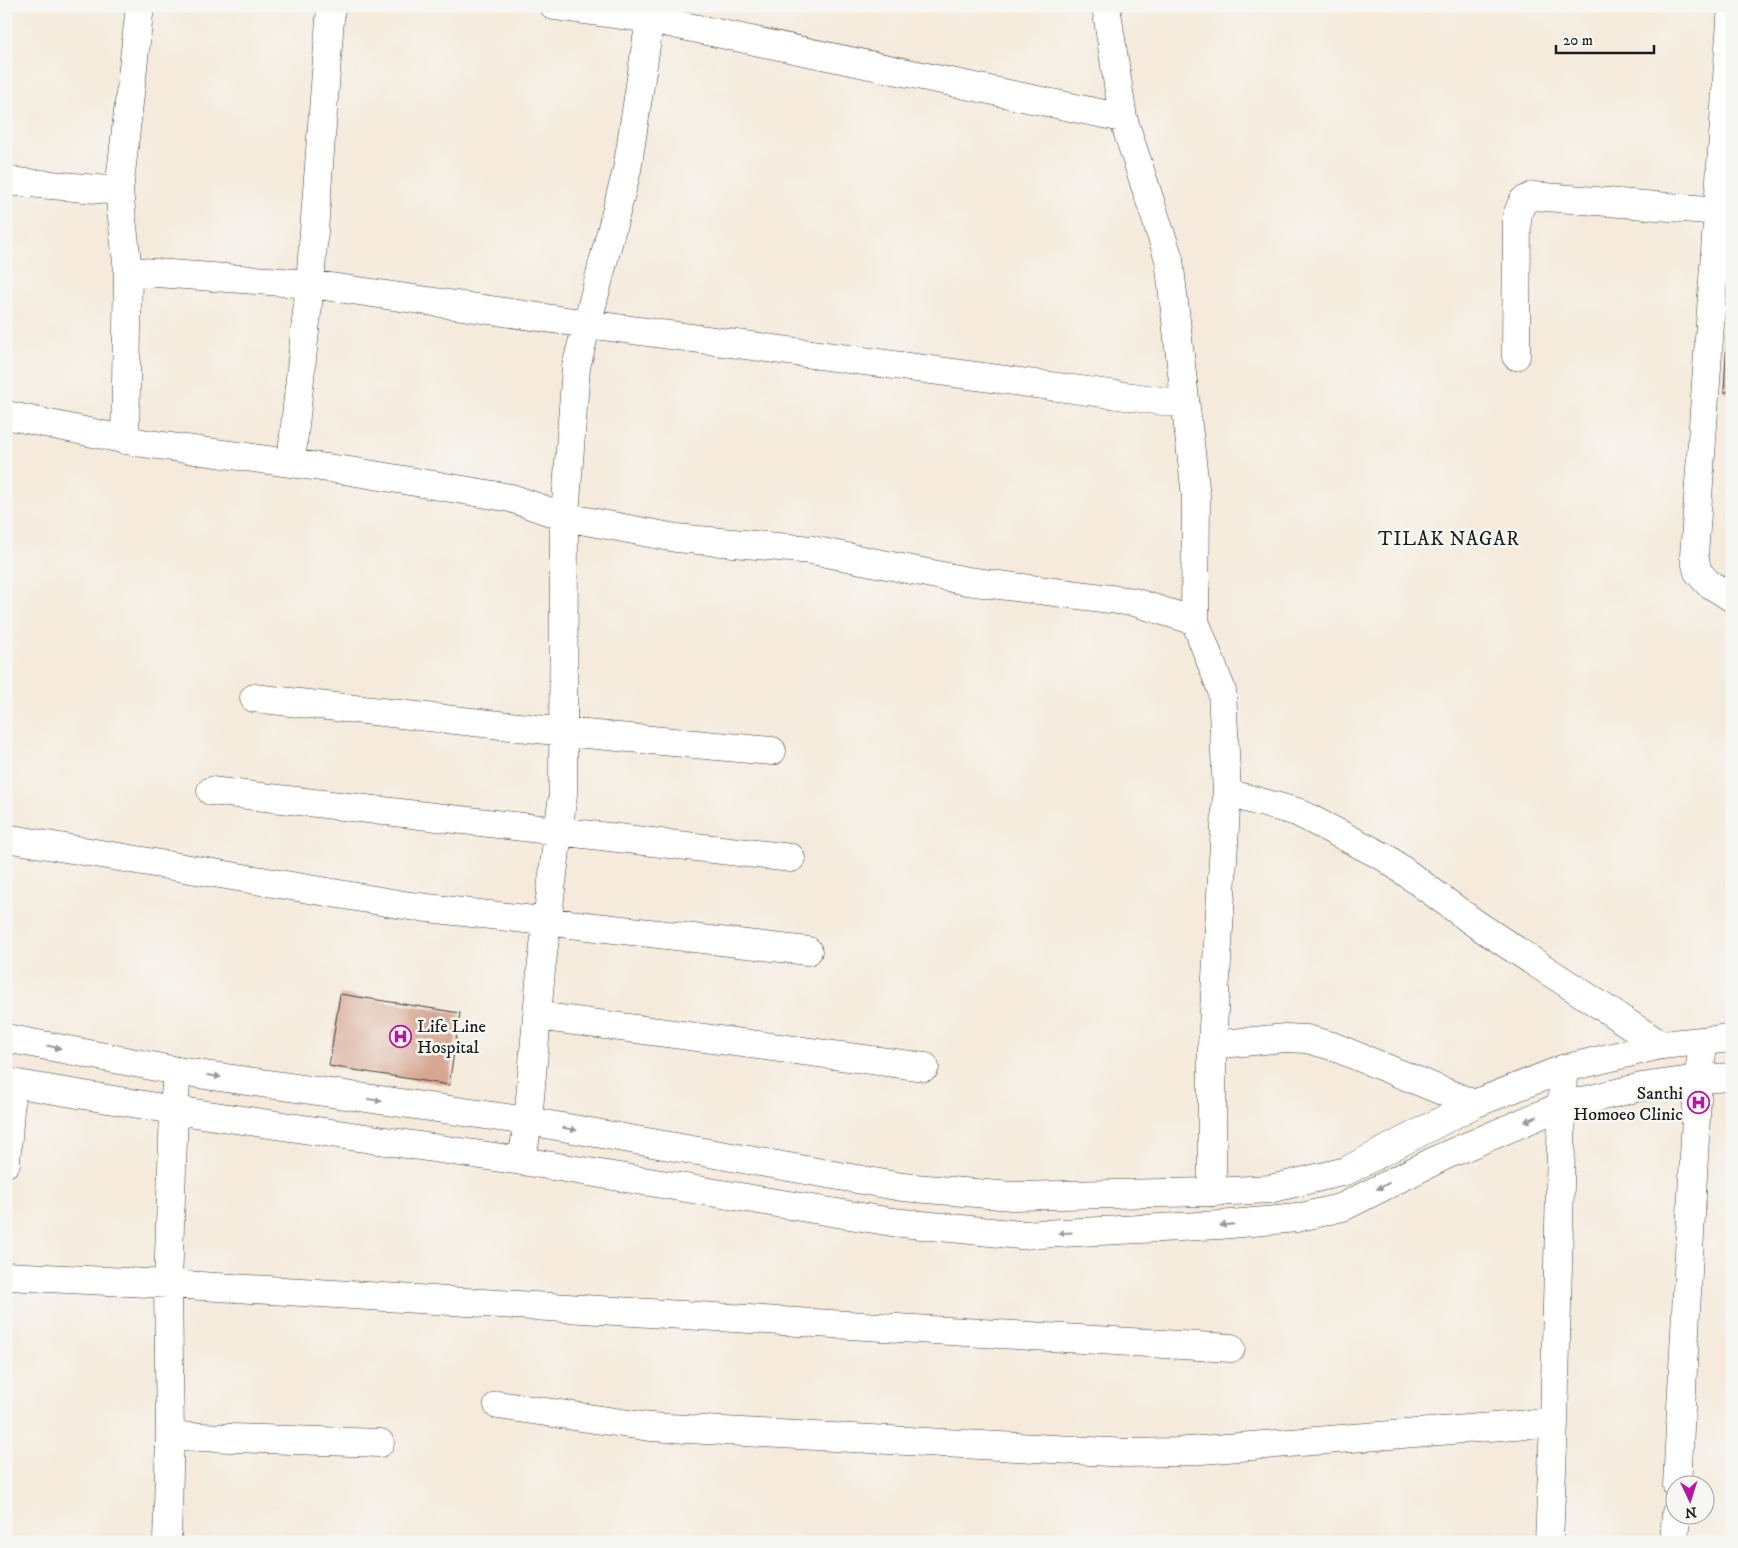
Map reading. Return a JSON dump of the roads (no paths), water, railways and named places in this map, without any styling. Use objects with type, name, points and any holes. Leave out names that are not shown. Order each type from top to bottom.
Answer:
[{"type":"street","points":[[125,440],[128,271],[119,191],[140,6]]},
{"type":"street","points":[[291,463],[310,284],[331,6]]},
{"type":"street","points":[[554,6],[651,13],[1123,118]]},
{"type":"street","points":[[1106,6],[1123,118],[1169,259],[1196,496],[1194,621],[1222,691],[1226,793],[1212,1046],[1212,1192]]},
{"type":"street","points":[[1732,6],[1725,212],[1694,556],[1698,572],[1708,582],[1732,598]]},
{"type":"street","points":[[522,1162],[528,1122],[537,1016],[563,794],[565,517],[576,367],[626,170],[651,13]]},
{"type":"street","points":[[6,181],[119,191]]},
{"type":"street","points":[[1516,356],[1517,215],[1523,201],[1533,196],[1725,212]]},
{"type":"street","points":[[128,271],[310,284],[587,324],[1185,404]]},
{"type":"street","points":[[6,415],[125,440],[350,471],[511,498],[565,517],[676,538],[812,550],[968,581],[1134,602],[1194,621]]},
{"type":"street","points":[[254,698],[564,732],[772,751]]},
{"type":"street","points":[[211,791],[791,858]]},
{"type":"street","points":[[1226,793],[1297,812],[1386,858],[1476,924],[1661,1045]]},
{"type":"street","points":[[6,838],[410,906],[808,951]]},
{"type":"street","points":[[537,1016],[925,1067]]},
{"type":"street","points":[[6,1038],[177,1071],[528,1122],[902,1187],[1012,1196],[1270,1189],[1346,1171],[1474,1104],[1563,1069],[1661,1045],[1732,1038]]},
{"type":"street","points":[[1212,1046],[1285,1038],[1308,1039],[1332,1046],[1474,1104]]},
{"type":"street","points":[[1678,1476],[1698,1079],[1704,1041]]},
{"type":"street","points":[[1549,1542],[1563,1069]]},
{"type":"street","points":[[167,1542],[170,1436],[168,1284],[177,1071]]},
{"type":"street","points":[[6,1163],[9,1082],[174,1110],[522,1162],[892,1222],[1030,1235],[1220,1225],[1297,1218],[1343,1207],[1442,1157],[1561,1106],[1641,1087],[1698,1079],[1732,1077]]},
{"type":"street","points":[[6,1276],[168,1284],[1231,1348]]},
{"type":"street","points":[[498,1405],[650,1427],[1127,1452],[1176,1452],[1554,1422]]},
{"type":"street","points":[[170,1436],[380,1444]]},
{"type":"street","points":[[1674,1542],[1675,1526]]},
{"type":"place","name":"Life Line Hospital","points":[[401,1036]]},
{"type":"place","name":"Santhi Homoeo Clinic","points":[[1699,1103]]},
{"type":"district","name":"TILAK NAGAR","points":[[1449,538]]}]
